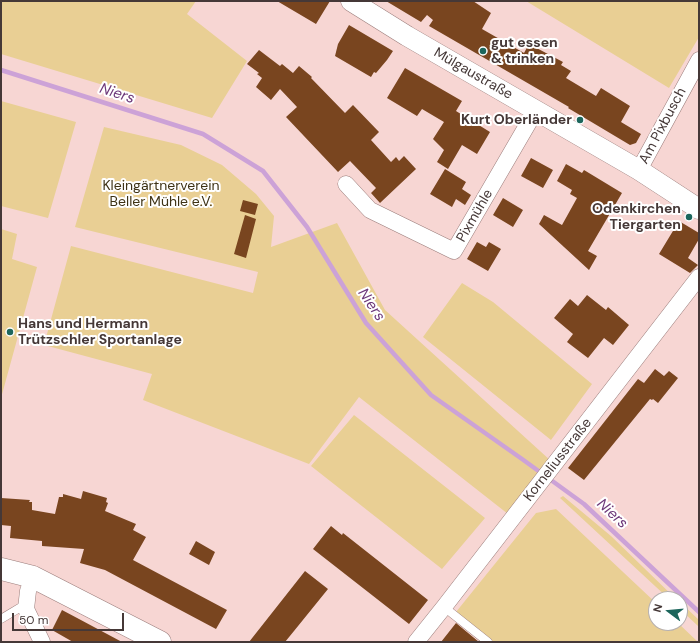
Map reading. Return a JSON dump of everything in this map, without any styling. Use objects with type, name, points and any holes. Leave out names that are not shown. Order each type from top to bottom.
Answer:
[{"type":"main road","points":[[1,569],[33,577],[160,642]]},
{"type":"street","name":"Mülgaustraße","points":[[351,1],[407,36],[639,170],[699,209]]},
{"type":"street","name":"Am Pixbusch","points":[[639,170],[699,60]]},
{"type":"street","name":"Pixmühle","points":[[346,184],[370,210],[454,252],[536,110]]},
{"type":"street","name":"Korneliusstraße","points":[[416,642],[699,277]]},
{"type":"street","points":[[33,577],[28,591],[26,609],[42,642]]},
{"type":"lane","points":[[1,619],[26,604]]},
{"type":"lane","points":[[444,607],[488,642]]},
{"type":"green space","points":[[1,1],[196,1],[187,14],[247,61],[212,118],[1,54]]},
{"type":"green space","points":[[526,1],[699,1],[699,37],[669,88]]},
{"type":"green space","name":"Kleingärtnerverein Beller Mühle e.V.","points":[[1,101],[76,122],[48,218],[1,206]]},
{"type":"green space","points":[[104,127],[181,145],[222,165],[256,194],[274,216],[271,247],[337,223],[385,310],[551,461],[508,514],[359,397],[309,464],[143,400],[152,374],[44,345],[71,246],[253,293],[258,272],[75,227]]},
{"type":"green space","name":"Hans und Hermann Trützschler Sportanlage","points":[[1,229],[17,234],[12,259],[37,267],[1,398]]},
{"type":"green space","points":[[462,283],[493,302],[592,384],[551,440],[423,337]]},
{"type":"green space","points":[[354,415],[485,518],[442,569],[311,466]]},
{"type":"green space","points":[[563,496],[611,536],[668,591],[660,591],[560,498]]},
{"type":"green space","points":[[556,509],[648,595],[648,631],[686,631],[698,642],[494,642],[456,612],[536,513]]},
{"type":"green space","points":[[688,610],[699,620],[699,627],[688,617]]},
{"type":"building","points":[[277,1],[330,1],[316,24]]},
{"type":"building","points":[[386,1],[473,1],[491,13],[482,29],[524,53],[529,44],[563,62],[561,65],[571,71],[566,78],[596,96],[601,88],[630,106],[621,122],[641,134],[636,143],[630,145],[568,108],[569,107],[429,26],[433,20],[427,15],[421,22]]},
{"type":"building","points":[[349,25],[393,51],[376,73],[374,72],[371,77],[335,56],[338,44]]},
{"type":"building","points":[[259,50],[280,66],[282,64],[293,73],[299,66],[312,77],[311,78],[345,113],[353,105],[379,132],[371,140],[391,162],[396,157],[399,161],[404,156],[416,169],[380,203],[371,193],[376,188],[350,161],[338,172],[286,117],[297,107],[280,89],[271,100],[256,87],[262,78],[257,74],[259,73],[247,64]]},
{"type":"building","points":[[405,68],[462,101],[456,111],[490,132],[477,154],[462,145],[448,169],[437,162],[444,150],[433,139],[444,122],[422,109],[417,116],[387,98]]},
{"type":"building","points":[[531,158],[553,170],[543,188],[521,176]]},
{"type":"building","points":[[566,164],[582,173],[584,170],[622,193],[588,251],[597,256],[589,270],[539,224],[544,215],[562,225],[577,198],[570,194],[572,190],[557,181]]},
{"type":"building","points":[[445,169],[466,182],[462,189],[471,195],[465,205],[456,199],[452,207],[430,194]]},
{"type":"building","points":[[503,198],[523,210],[513,227],[493,215]]},
{"type":"building","points":[[243,200],[258,204],[255,215],[240,211]]},
{"type":"building","points":[[245,215],[256,219],[246,258],[234,254]]},
{"type":"building","points":[[679,221],[699,233],[699,239],[688,258],[698,265],[690,273],[659,254]]},
{"type":"building","points":[[477,242],[486,247],[489,242],[501,249],[488,271],[467,259]]},
{"type":"building","points":[[587,295],[606,310],[608,307],[629,325],[613,345],[604,338],[588,358],[567,342],[573,334],[554,318],[570,299],[578,306]]},
{"type":"building","points":[[655,369],[664,376],[669,371],[678,378],[658,403],[653,399],[650,399],[584,480],[568,468],[638,379],[644,383]]},
{"type":"building","points":[[83,491],[107,498],[106,502],[108,503],[105,511],[136,524],[133,530],[146,537],[133,560],[227,610],[216,629],[105,570],[80,563],[84,549],[42,546],[42,541],[10,538],[11,526],[1,525],[1,498],[30,500],[29,502],[32,502],[32,510],[55,514],[59,497],[63,497],[63,494],[81,499]]},
{"type":"building","points":[[331,526],[342,535],[343,533],[428,600],[409,624],[313,549]]},
{"type":"building","points":[[196,541],[215,552],[209,565],[189,554]]},
{"type":"building","points":[[305,571],[328,589],[285,642],[249,642]]},
{"type":"building","points":[[62,610],[122,642],[73,642],[52,630]]},
{"type":"building","points":[[456,623],[479,642],[441,642]]},
{"type":"waterway","name":"Niers","points":[[1,70],[203,134],[263,171],[307,227],[366,323],[431,395],[584,504],[699,612]]},
{"type":"place","name":"gut essen & trinken","points":[[483,51]]},
{"type":"place","name":"Kurt Oberländer","points":[[580,120]]},
{"type":"place","name":"Odenkirchen Tiergarten","points":[[689,217]]},
{"type":"place","name":"Hans und Hermann Trützschler Sportanlage","points":[[10,332]]}]
